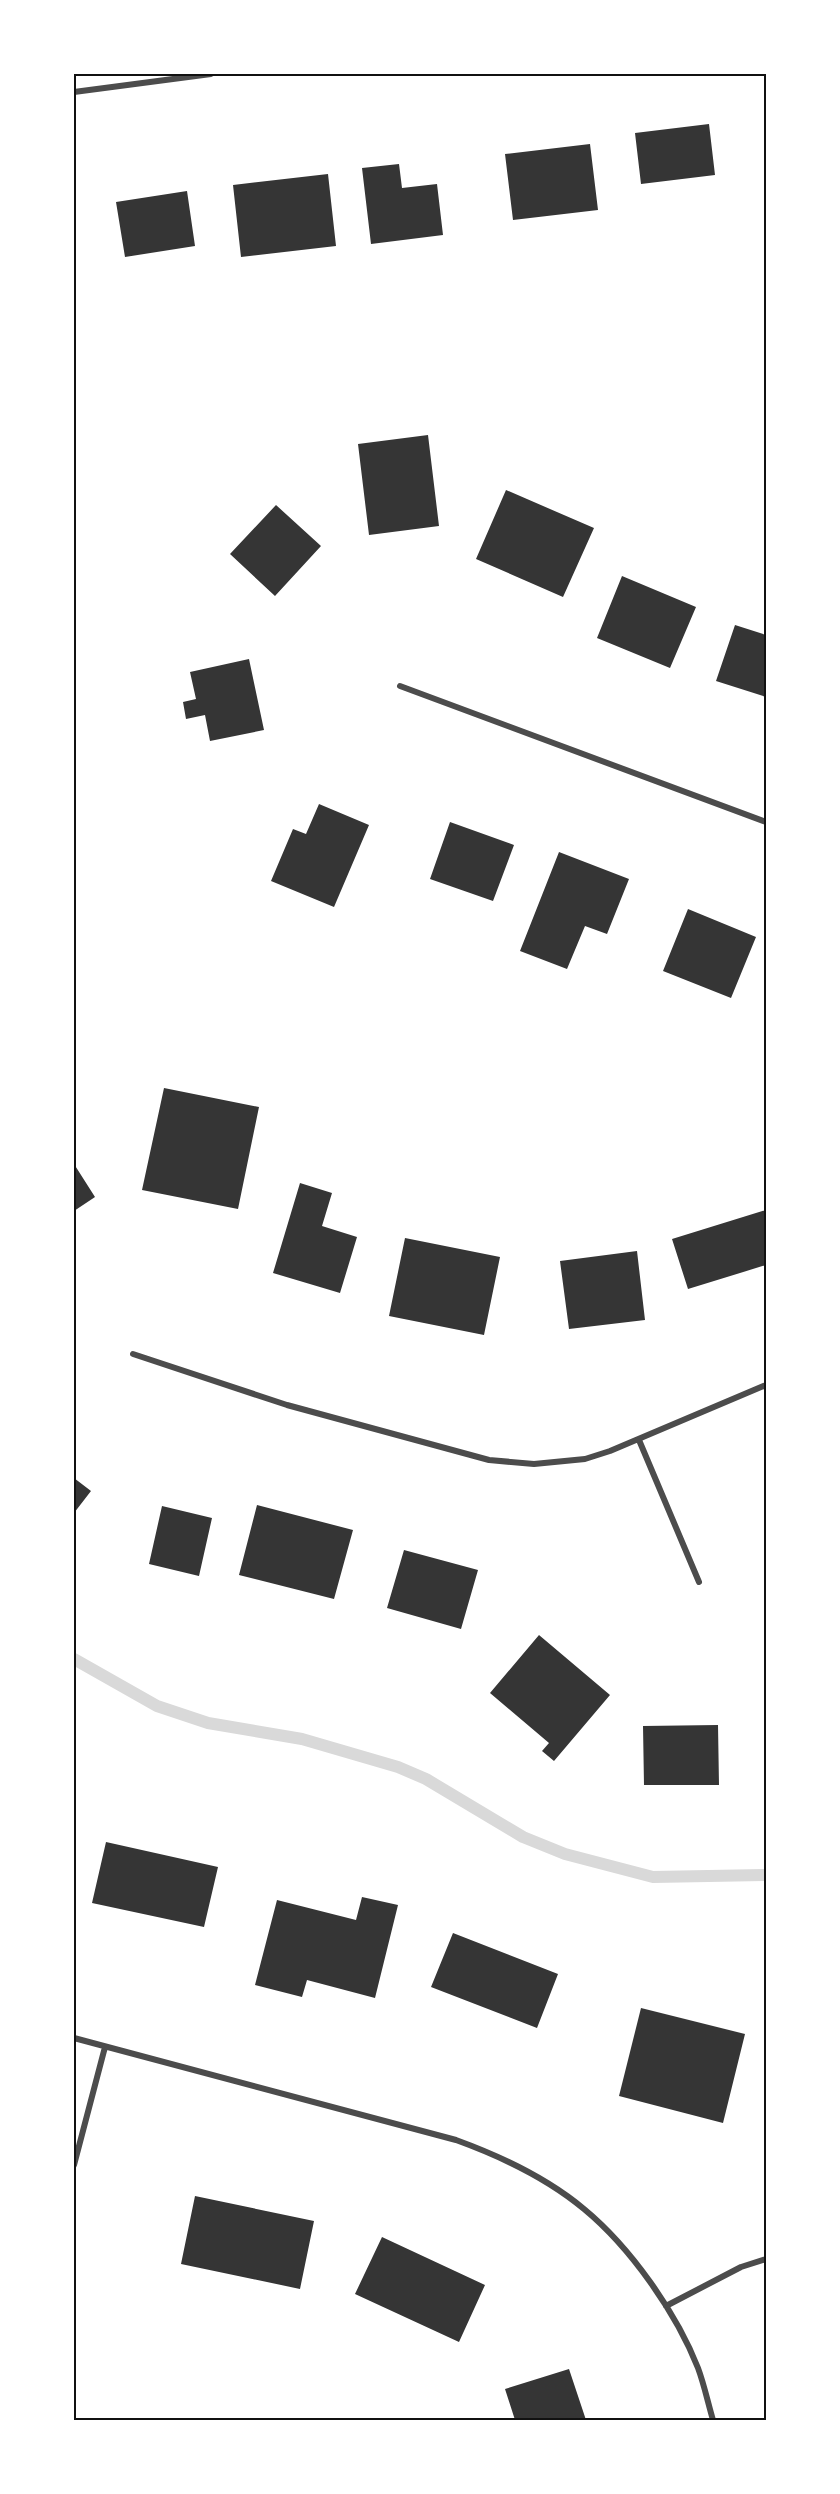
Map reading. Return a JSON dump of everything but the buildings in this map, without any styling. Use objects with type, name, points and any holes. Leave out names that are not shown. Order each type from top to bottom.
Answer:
[{"type":"street","points":[[74,92],[211,74]]},
{"type":"street","points":[[400,686],[766,822]]},
{"type":"street","points":[[133,1354],[287,1405],[489,1460],[534,1464],[585,1458],[639,1440],[766,1385]]},
{"type":"street","points":[[639,1440],[699,1582]]},
{"type":"street","points":[[74,2038],[456,2139],[488,2151],[547,2183],[584,2209],[617,2242],[666,2306],[698,2369],[713,2421]]},
{"type":"street","points":[[74,2164],[105,2047]]},
{"type":"street","points":[[666,2306],[741,2267],[766,2259]]},
{"type":"waterway","points":[[74,1659],[157,1706],[208,1723],[302,1739],[398,1767],[426,1779],[523,1837],[565,1854],[653,1877],[766,1875]]}]
